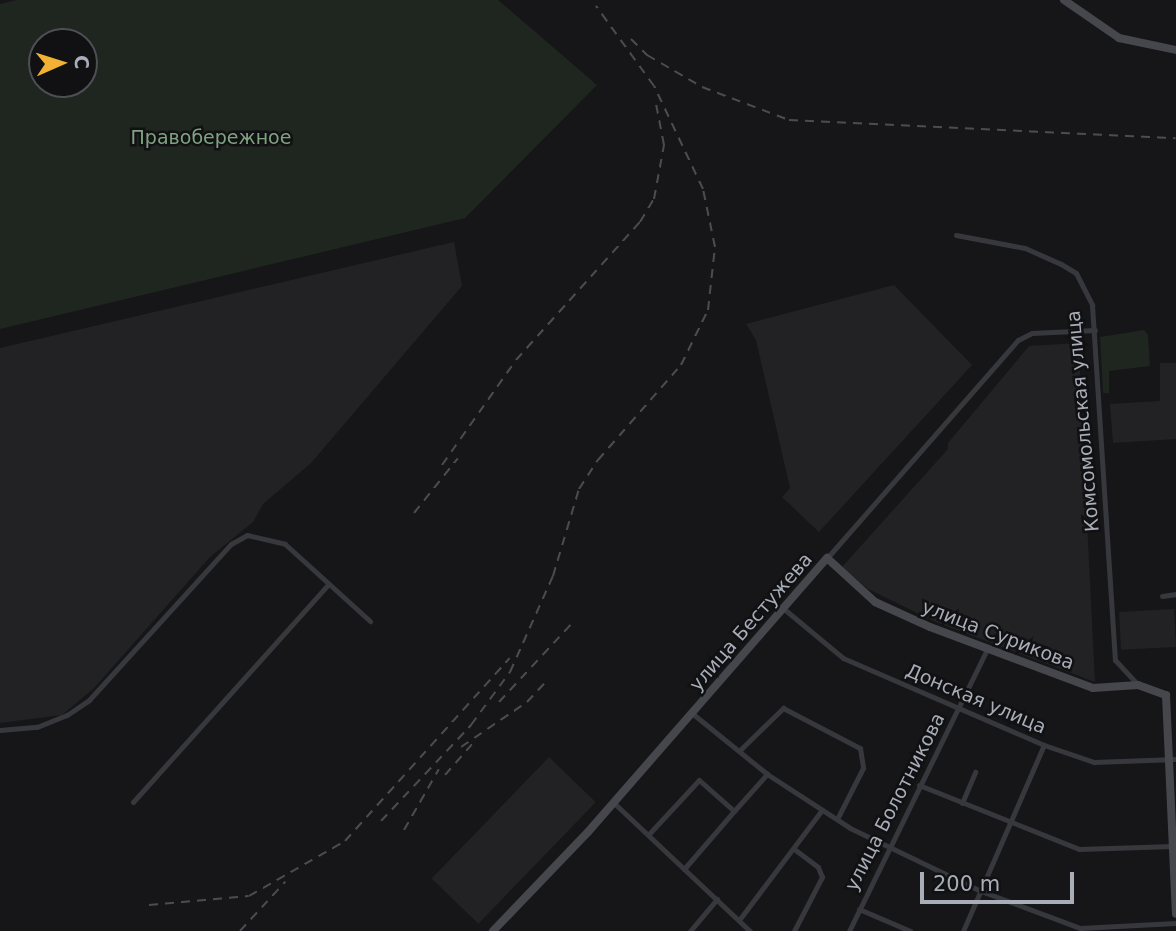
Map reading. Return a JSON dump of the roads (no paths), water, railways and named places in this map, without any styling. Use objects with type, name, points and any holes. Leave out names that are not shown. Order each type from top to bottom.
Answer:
[{"type":"street","points":[[1064,0],[1119,38],[1176,50]]},
{"type":"street","name":"Комсомольская улица","points":[[956,235],[1025,248],[1076,273],[1092,305],[1115,660],[1139,685]]},
{"type":"street","name":"улица Бестужева","points":[[493,931],[614,803],[1018,340],[1032,333],[1095,330]]},
{"type":"street","points":[[0,730],[37,727],[67,715],[89,700],[231,544],[247,535],[285,544],[370,621]]},
{"type":"street","name":"улица Сурикова","points":[[827,558],[875,601],[987,649],[1093,688],[1139,685],[1166,695],[1176,695]]},
{"type":"street","points":[[133,802],[328,585]]},
{"type":"street","points":[[1163,596],[1176,594]]},
{"type":"street","name":"Донская улица","points":[[784,609],[843,658],[1044,745],[1094,762],[1172,759]]},
{"type":"street","name":"улица Болотникова","points":[[849,931],[887,848],[987,649]]},
{"type":"street","points":[[1166,695],[1172,759],[1176,914]]},
{"type":"street","points":[[739,751],[783,708],[860,748],[863,768],[837,819]]},
{"type":"street","points":[[693,714],[766,775],[822,810],[887,848],[981,891],[1080,928],[1176,923]]},
{"type":"street","points":[[963,931],[1044,745]]},
{"type":"street","points":[[962,803],[975,772]]},
{"type":"street","points":[[684,869],[766,775]]},
{"type":"street","points":[[648,835],[699,780],[734,811]]},
{"type":"street","points":[[919,785],[1010,824],[1079,849],[1175,846]]},
{"type":"street","points":[[614,803],[750,931]]},
{"type":"street","points":[[739,920],[822,810]]},
{"type":"street","points":[[794,849],[818,867],[822,877],[794,931]]},
{"type":"street","points":[[690,931],[717,899]]},
{"type":"street","points":[[859,909],[910,931]]},
{"type":"railway","points":[[381,821],[471,725],[510,672],[553,576],[579,489],[598,460],[681,365],[708,310],[715,247],[703,189],[654,86],[596,6]]},
{"type":"railway","points":[[631,39],[647,55],[702,87],[789,120],[1176,138]]},
{"type":"railway","points":[[442,465],[516,360],[640,222],[654,199],[664,145],[656,104]]},
{"type":"railway","points":[[414,513],[458,458]]},
{"type":"railway","points":[[499,702],[575,620]]},
{"type":"railway","points":[[149,905],[249,896],[345,841],[510,658]]},
{"type":"railway","points":[[461,747],[527,702],[544,684]]},
{"type":"railway","points":[[445,775],[474,742]]},
{"type":"railway","points":[[404,830],[439,769]]},
{"type":"railway","points":[[240,931],[285,882]]},
{"type":"park label","name":"Правобережное","points":[[211,138]]}]
